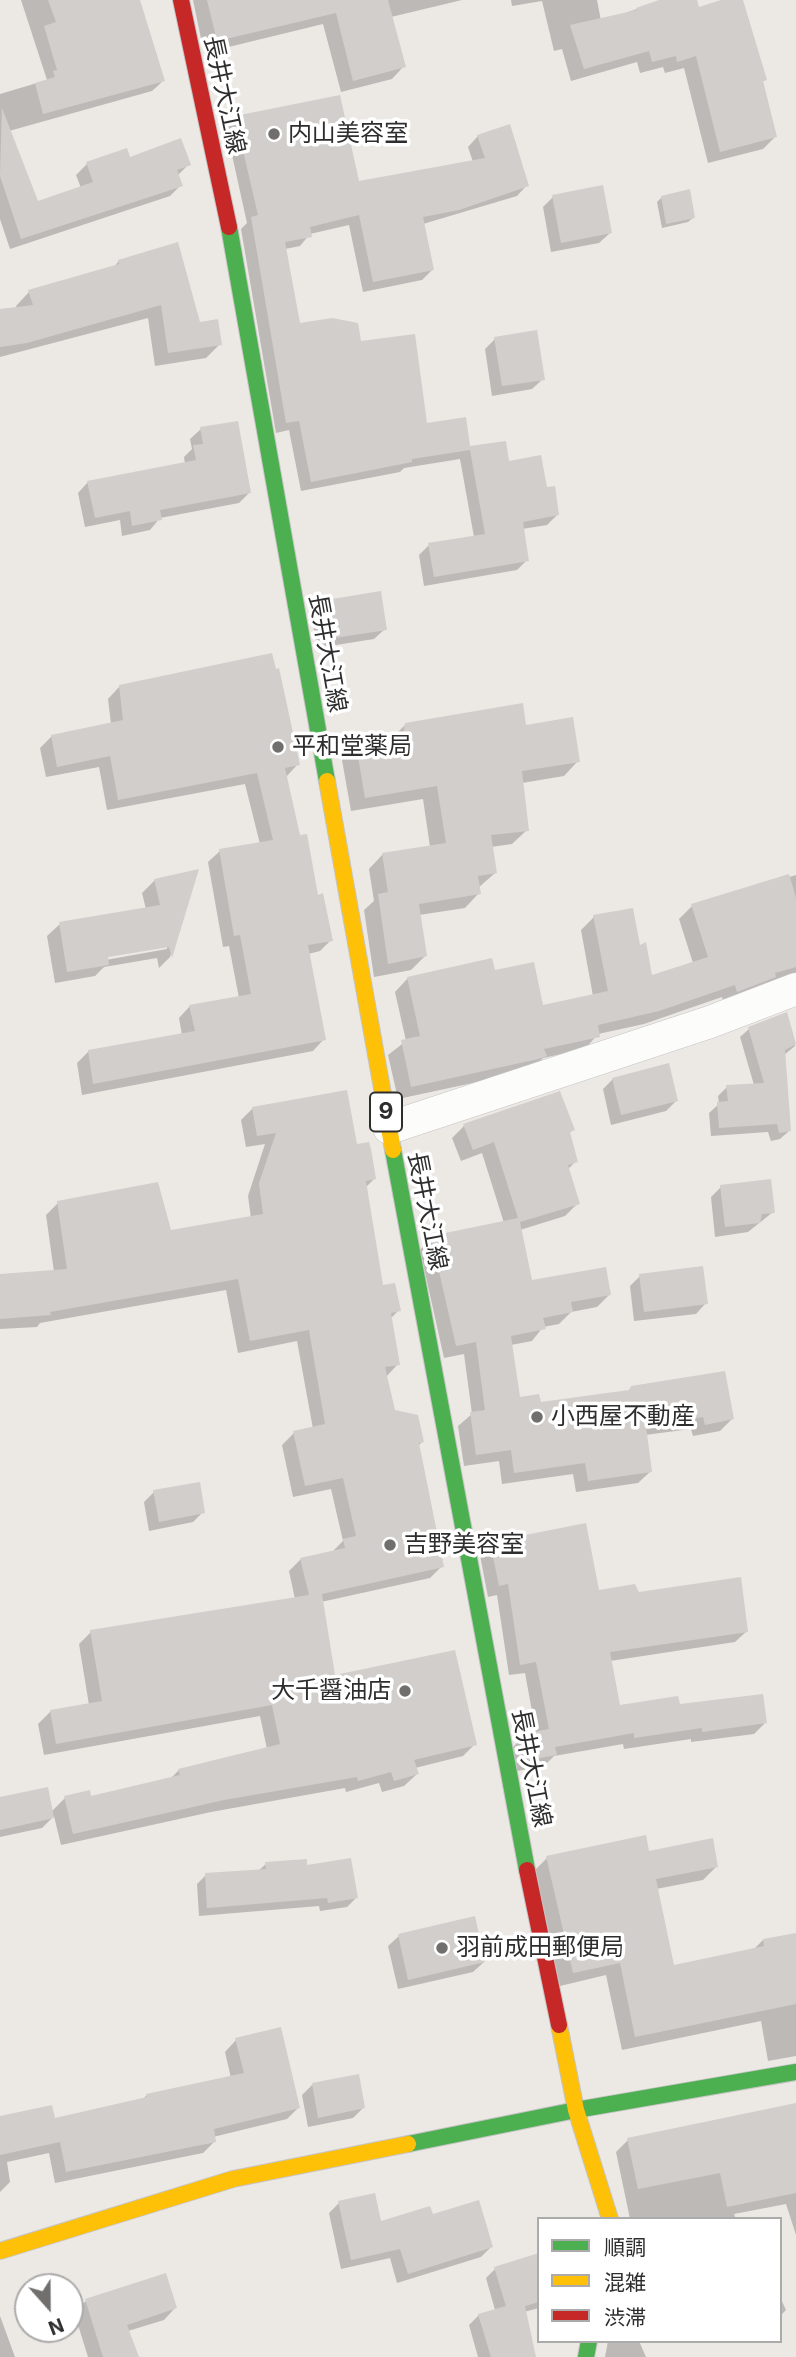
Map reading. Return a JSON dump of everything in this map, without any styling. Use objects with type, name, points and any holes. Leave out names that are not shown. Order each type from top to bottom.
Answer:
[{"type":"main road","name":"長井大江線","points":[[181,0],[224,202],[389,1128],[524,1857],[576,2110],[609,2217]]},
{"type":"main road","points":[[0,2251],[233,2179],[576,2110],[796,2072]]},
{"type":"street","points":[[389,1128],[710,1022],[796,989]]},
{"type":"building","points":[[48,0],[140,0],[165,81],[43,114],[35,83],[55,77],[53,71],[57,70],[44,26],[56,22]]},
{"type":"building","points":[[207,0],[388,0],[406,67],[353,81],[336,13],[217,41]]},
{"type":"building","points":[[659,0],[697,0],[699,7],[721,0],[743,0],[767,80],[763,81],[777,137],[720,152],[696,56],[677,62],[676,56],[652,62],[649,51],[584,69],[570,25],[637,10],[636,8]]},
{"type":"building","points":[[340,95],[359,181],[485,158],[477,135],[510,124],[529,186],[459,210],[423,217],[434,270],[373,282],[359,215],[310,227],[312,237],[285,242],[300,323],[332,318],[358,323],[361,341],[415,334],[427,423],[466,417],[470,446],[506,441],[509,461],[541,455],[547,487],[555,486],[559,515],[523,522],[529,561],[434,577],[428,543],[485,534],[470,450],[412,459],[412,462],[311,482],[299,421],[286,423],[251,217],[258,215],[235,116]]},
{"type":"building","points":[[2,108],[38,201],[93,182],[86,162],[127,148],[130,157],[181,138],[191,165],[177,170],[183,186],[21,239],[0,176]]},
{"type":"building","points":[[603,185],[612,233],[561,243],[552,195]]},
{"type":"building","points":[[690,189],[695,218],[666,224],[661,196]]},
{"type":"building","points":[[178,242],[200,322],[218,319],[222,345],[168,353],[161,305],[27,343],[0,347],[0,309],[33,305],[28,290],[119,264],[118,260]]},
{"type":"building","points":[[537,330],[545,380],[502,386],[494,337]]},
{"type":"building","points":[[238,421],[251,493],[160,510],[162,520],[132,526],[130,511],[95,518],[87,481],[196,460],[193,445],[203,444],[200,427]]},
{"type":"building","points":[[381,591],[387,630],[327,639],[320,601]]},
{"type":"building","points":[[272,653],[276,669],[279,668],[300,765],[285,768],[300,835],[307,834],[318,895],[323,893],[333,941],[308,945],[326,1040],[93,1084],[88,1050],[195,1031],[189,1005],[251,994],[240,935],[234,936],[219,849],[273,840],[257,773],[118,800],[110,756],[57,767],[51,735],[123,720],[119,685]]},
{"type":"building","points":[[523,703],[526,725],[573,717],[580,762],[522,771],[529,831],[491,835],[497,873],[478,876],[481,894],[419,904],[427,956],[388,964],[378,894],[388,892],[382,853],[446,843],[437,786],[365,798],[356,744],[403,736],[405,723]]},
{"type":"building","points":[[199,869],[172,958],[169,947],[108,957],[109,965],[67,972],[59,922],[160,905],[154,879]]},
{"type":"building","points":[[789,874],[796,898],[796,967],[775,973],[776,977],[737,992],[735,985],[659,1011],[598,1025],[600,1037],[544,1049],[547,1056],[538,1059],[411,1087],[401,1040],[420,1036],[407,977],[492,958],[495,970],[534,962],[543,1005],[608,991],[593,915],[633,908],[640,945],[646,942],[652,975],[708,957],[691,904]]},
{"type":"building","points":[[787,1012],[796,1044],[785,1050],[791,1131],[779,1133],[777,1124],[719,1128],[717,1102],[728,1101],[726,1085],[764,1083],[748,1027]]},
{"type":"building","points":[[669,1063],[678,1101],[621,1115],[612,1078]]},
{"type":"building","points":[[347,1090],[357,1144],[369,1142],[371,1149],[376,1179],[366,1181],[383,1285],[395,1283],[401,1311],[391,1313],[400,1365],[385,1367],[395,1410],[418,1415],[424,1442],[419,1443],[444,1567],[322,1594],[335,1675],[455,1650],[477,1745],[414,1760],[419,1774],[394,1781],[391,1772],[358,1781],[357,1777],[224,1800],[73,1834],[64,1796],[90,1790],[91,1796],[180,1775],[178,1769],[280,1744],[272,1705],[56,1744],[50,1710],[102,1701],[90,1630],[309,1595],[300,1558],[345,1548],[343,1539],[356,1536],[343,1478],[305,1486],[293,1431],[325,1424],[309,1330],[250,1341],[238,1279],[50,1312],[51,1315],[0,1319],[0,1274],[67,1269],[57,1201],[158,1182],[171,1230],[263,1214],[259,1183],[276,1133],[257,1136],[252,1107]]},
{"type":"building","points":[[560,1091],[575,1130],[570,1132],[578,1162],[568,1165],[580,1204],[520,1222],[532,1280],[606,1267],[611,1295],[571,1302],[573,1312],[543,1318],[546,1329],[511,1336],[520,1397],[539,1394],[541,1402],[629,1390],[631,1386],[725,1371],[734,1419],[705,1425],[703,1417],[646,1426],[652,1472],[588,1481],[585,1463],[514,1473],[511,1450],[476,1455],[470,1412],[485,1410],[476,1342],[456,1346],[431,1236],[518,1218],[494,1142],[473,1150],[463,1124]]},
{"type":"building","points":[[771,1179],[775,1213],[762,1214],[760,1223],[725,1227],[720,1185]]},
{"type":"building","points":[[703,1266],[708,1304],[644,1312],[639,1274]]},
{"type":"building","points":[[200,1482],[205,1513],[159,1522],[153,1490]]},
{"type":"building","points":[[586,1523],[599,1590],[635,1584],[639,1592],[741,1577],[748,1632],[610,1652],[620,1705],[678,1696],[680,1704],[763,1694],[767,1723],[702,1732],[702,1728],[634,1738],[634,1733],[555,1747],[557,1755],[528,1760],[523,1734],[549,1729],[536,1662],[520,1665],[508,1584],[499,1586],[490,1542]]},
{"type":"building","points":[[48,1787],[54,1818],[0,1830],[0,1797]]},
{"type":"building","points":[[646,1835],[649,1851],[713,1838],[718,1867],[656,1879],[674,1965],[764,1946],[763,1939],[796,1933],[796,2004],[635,2037],[620,1963],[573,1973],[546,1856]]},
{"type":"building","points":[[351,1858],[358,1898],[328,1903],[327,1898],[207,1908],[205,1873],[266,1869],[265,1862],[307,1859],[307,1865]]},
{"type":"building","points":[[475,1916],[485,1962],[408,1980],[398,1934]]},
{"type":"building","points":[[281,2027],[300,2108],[214,2129],[216,2142],[66,2172],[60,2142],[0,2155],[0,2116],[52,2105],[55,2118],[147,2097],[146,2094],[244,2073],[235,2038]]},
{"type":"building","points":[[359,2074],[365,2108],[318,2118],[312,2083]]},
{"type":"building","points":[[796,2103],[796,2193],[727,2207],[720,2173],[638,2189],[627,2138]]},
{"type":"building","points":[[375,2193],[381,2221],[430,2206],[433,2214],[479,2200],[493,2247],[408,2274],[400,2249],[351,2260],[338,2201]]},
{"type":"building","points":[[537,2254],[537,2303],[525,2306],[536,2357],[491,2357],[478,2314],[506,2306],[494,2267]]},
{"type":"building","points":[[166,2273],[177,2308],[127,2325],[139,2357],[103,2357],[85,2299]]},
{"type":"traffic: fast","points":[[229,227],[327,781]]},
{"type":"traffic: fast","points":[[393,1150],[527,1870]]},
{"type":"traffic: fast","points":[[408,2144],[576,2110],[796,2072]]},
{"type":"traffic: fast","points":[[586,2357],[589,2343]]},
{"type":"traffic: slow","points":[[327,781],[393,1150]]},
{"type":"traffic: slow","points":[[559,2025],[576,2110],[609,2217]]},
{"type":"traffic: slow","points":[[0,2251],[233,2179],[408,2144]]},
{"type":"traffic: jam","points":[[181,0],[229,227]]},
{"type":"traffic: jam","points":[[527,1870],[559,2025]]},
{"type":"place","name":"内山美容室","points":[[274,134]]},
{"type":"place","name":"平和堂薬局","points":[[278,747]]},
{"type":"place","name":"小西屋不動産","points":[[537,1417]]},
{"type":"place","name":"吉野美容室","points":[[390,1545]]},
{"type":"place","name":"大千醤油店","points":[[405,1691]]},
{"type":"place","name":"羽前成田郵便局","points":[[442,1948]]}]
